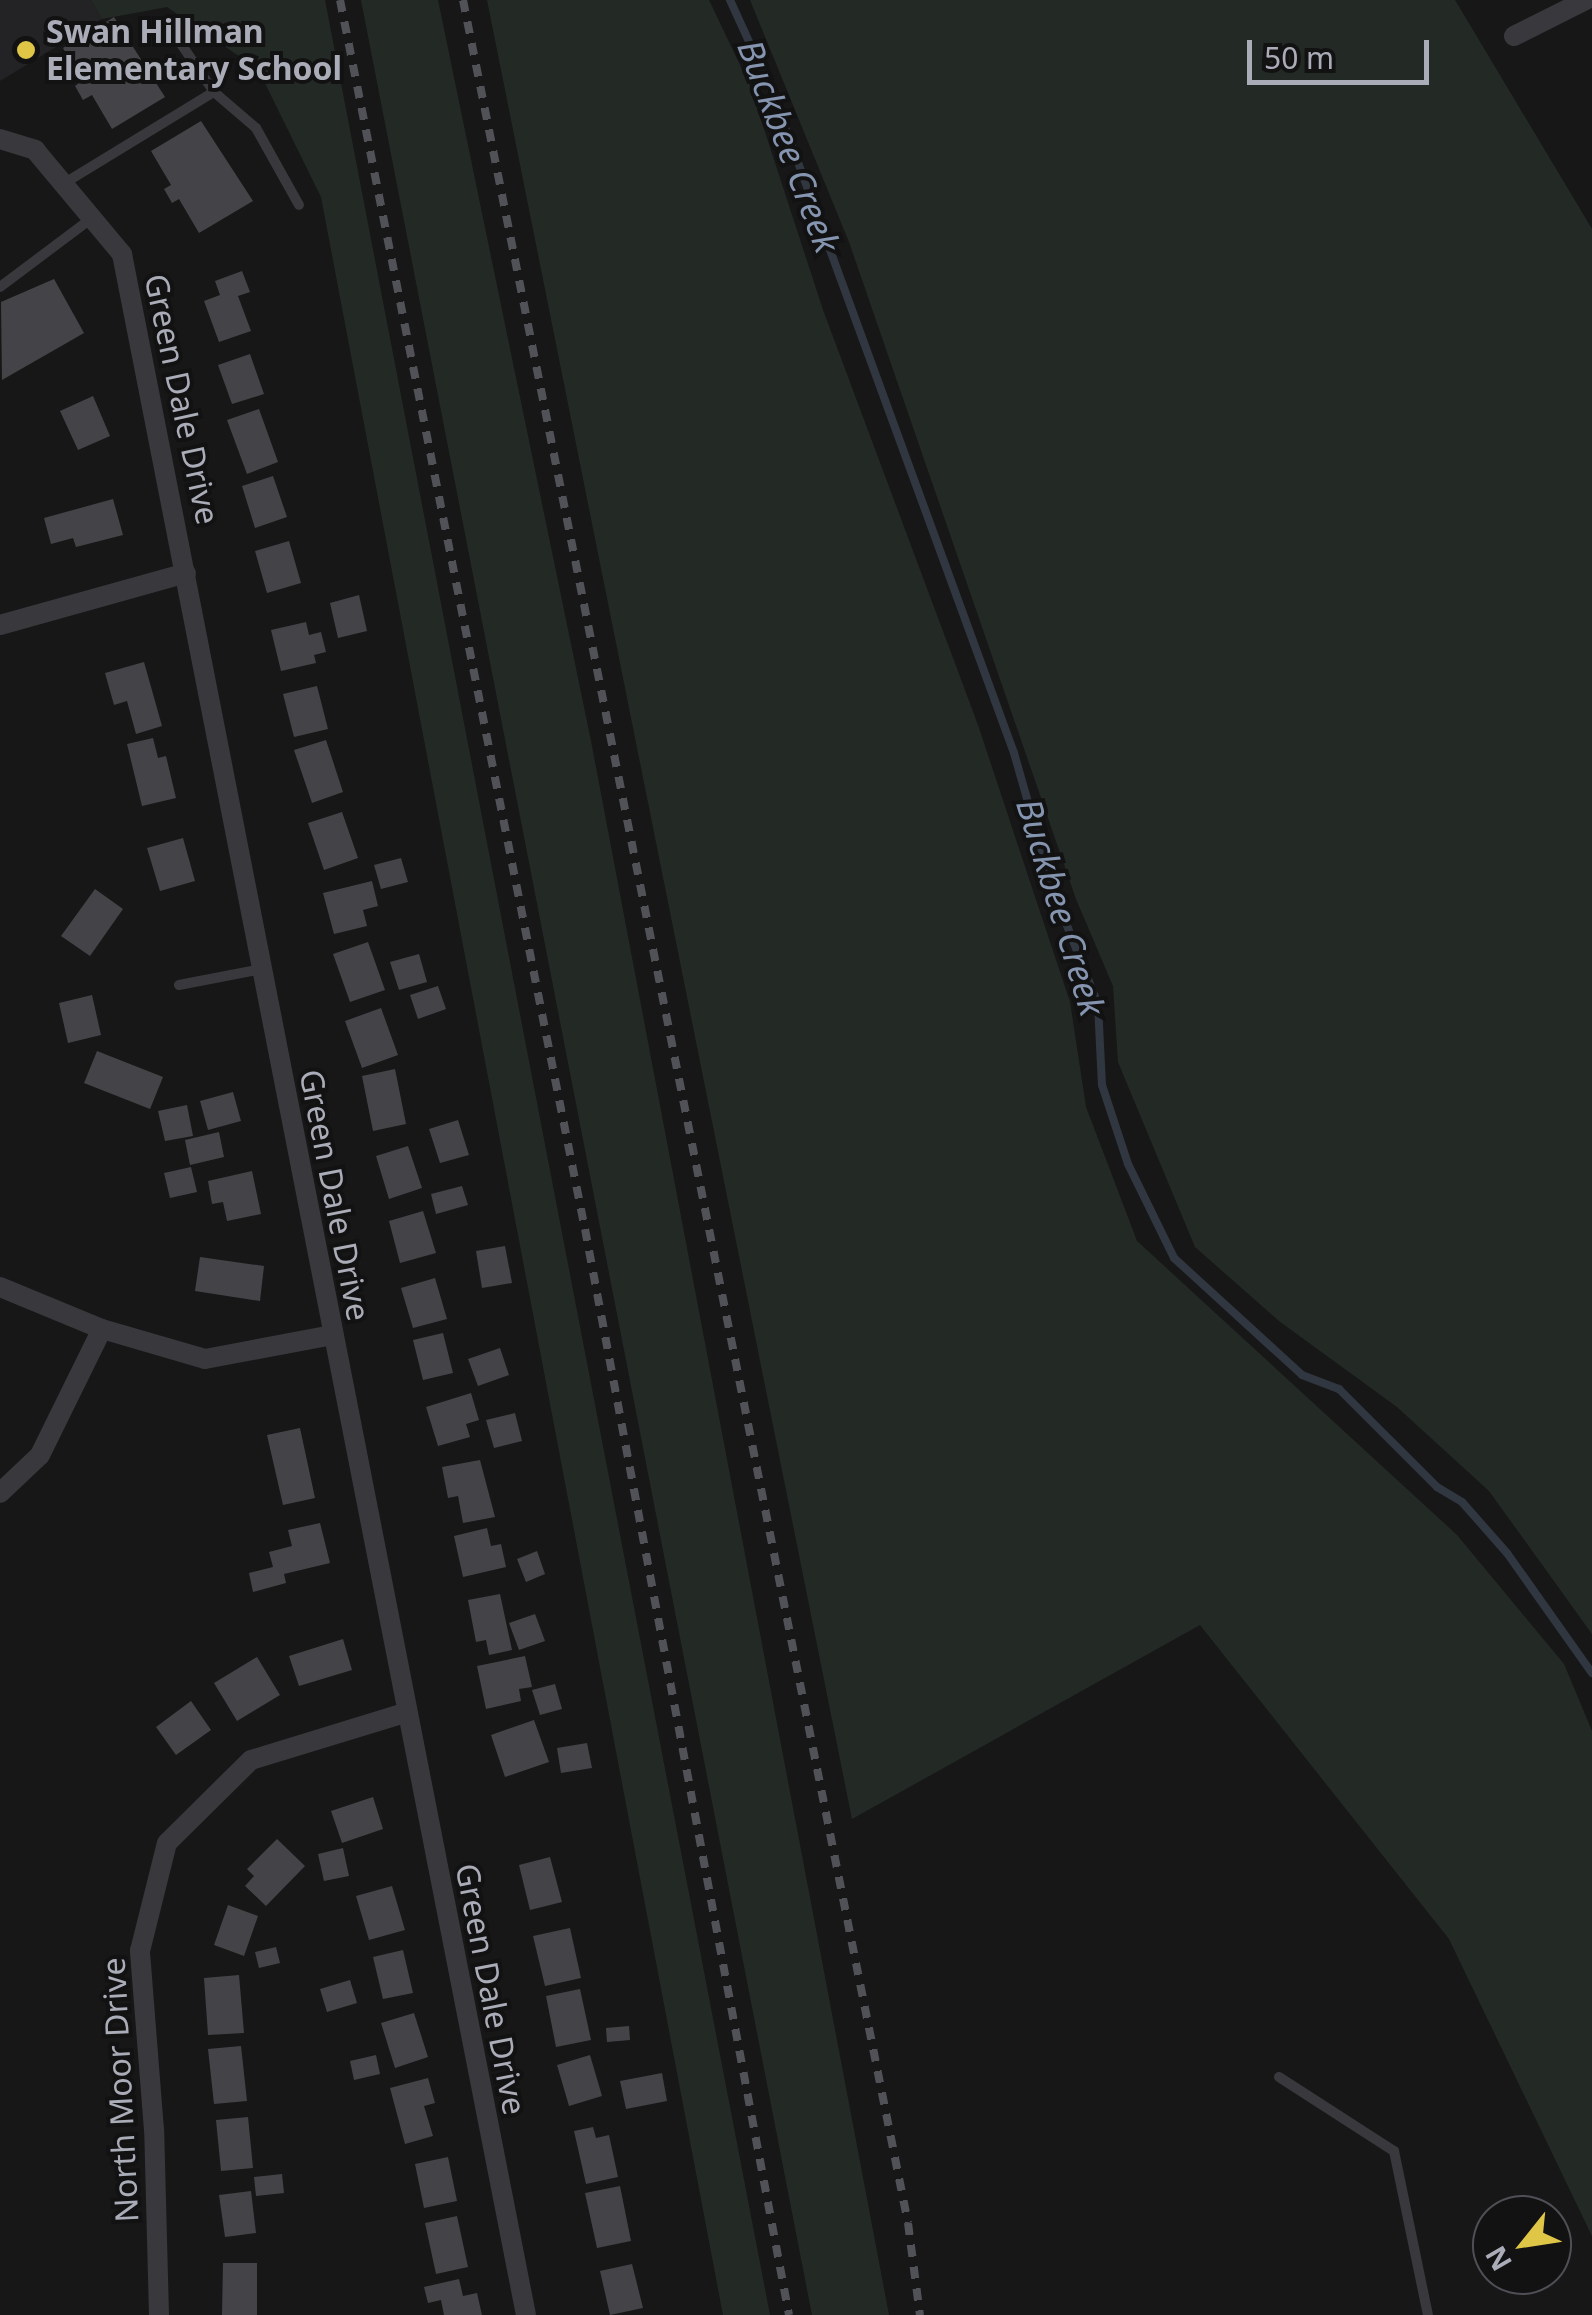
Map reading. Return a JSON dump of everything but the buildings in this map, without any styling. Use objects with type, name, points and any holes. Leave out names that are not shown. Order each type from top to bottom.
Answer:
[{"type":"street","points":[[1514,36],[1586,0]]},
{"type":"street","name":"Green Dale Drive","points":[[0,139],[35,150],[122,254],[404,1713],[526,2315]]},
{"type":"street","points":[[0,624],[186,572]]},
{"type":"street","points":[[0,1287],[102,1329],[204,1359],[332,1335]]},
{"type":"street","points":[[0,1493],[40,1455],[102,1329]]},
{"type":"street","name":"North Moor Drive","points":[[159,2315],[154,2130],[140,1951],[168,1843],[251,1760],[404,1713]]},
{"type":"lane","points":[[168,25],[214,92],[256,128],[299,205]]},
{"type":"lane","points":[[64,184],[214,92]]},
{"type":"lane","points":[[0,287],[92,218]]},
{"type":"lane","points":[[179,985],[262,969]]},
{"type":"lane","points":[[1278,2078],[1394,2151],[1428,2315]]},
{"type":"shaded area","name":"Swan Hillman Elementary School","points":[[0,0],[91,0],[102,19],[0,81]]},
{"type":"shaded area","points":[[91,0],[325,0],[770,2315],[723,2315],[321,197],[258,69],[167,7],[102,19]]},
{"type":"shaded area","points":[[361,0],[438,0],[591,741],[889,2315],[812,2315]]},
{"type":"shaded area","points":[[487,0],[709,0],[750,86],[823,310],[978,725],[1070,1002],[1086,1107],[1137,1241],[1457,1535],[1564,1664],[1592,1731],[1592,2236],[1449,1939],[1200,1625],[852,1819]]},
{"type":"shaded area","points":[[750,0],[1455,0],[1592,229],[1592,1634],[1489,1491],[1397,1407],[1279,1321],[1195,1247],[1118,1062],[1113,986],[1076,899],[849,242]]},
{"type":"waterway","name":"Buckbee Creek","points":[[730,0],[773,94],[1014,753],[1053,890],[1098,1004],[1102,1085],[1128,1164],[1174,1258],[1302,1375],[1339,1389],[1437,1487],[1462,1502],[1507,1553],[1592,1673]]},
{"type":"railway","points":[[340,0],[585,1229],[789,2315]]},
{"type":"railway","points":[[463,0],[908,2223],[920,2315]]},
{"type":"place","name":"Swan Hillman Elementary School","points":[[26,50]]}]
